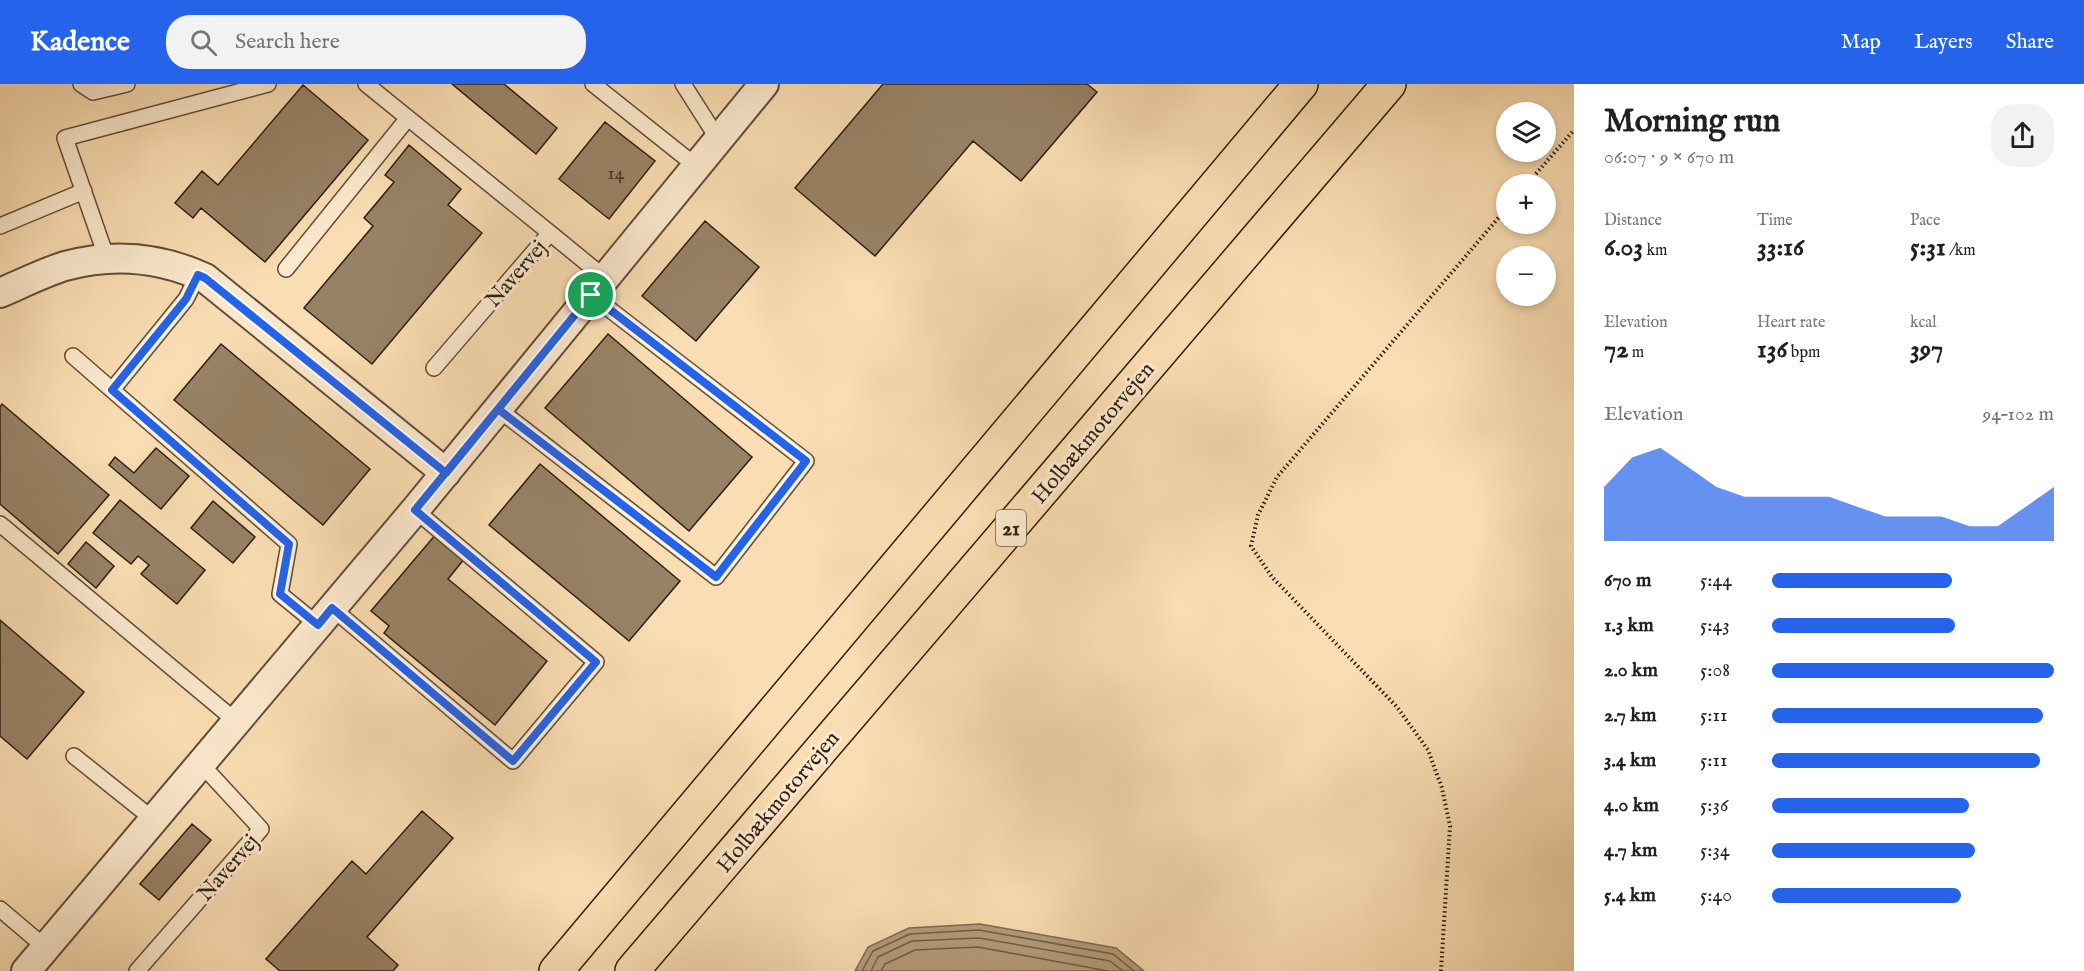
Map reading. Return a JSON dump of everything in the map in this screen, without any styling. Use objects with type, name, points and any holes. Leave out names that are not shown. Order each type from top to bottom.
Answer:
[{"type":"highway","points":[[556,971],[1301,84]]},
{"type":"highway","name":"Holbækmotorvejen","points":[[632,971],[1389,84]]},
{"type":"street","points":[[26,971],[446,473],[764,84]]},
{"type":"street","points":[[0,293],[64,267],[107,259],[137,258],[173,265],[198,275],[205,278],[446,473]]},
{"type":"lane","points":[[81,84],[93,92],[127,84]]},
{"type":"lane","points":[[107,259],[65,138],[268,84]]},
{"type":"lane","points":[[366,84],[550,232]]},
{"type":"lane","points":[[593,84],[696,166]]},
{"type":"lane","points":[[683,84],[718,139]]},
{"type":"lane","points":[[286,269],[408,118]]},
{"type":"lane","points":[[0,226],[84,191]]},
{"type":"lane","name":"Navervej","points":[[434,368],[550,232],[598,287],[806,461],[716,577],[498,409]]},
{"type":"lane","points":[[112,390],[186,299],[198,275]]},
{"type":"lane","points":[[73,356],[289,544],[280,594],[325,616],[513,761],[596,662],[415,510]]},
{"type":"lane","points":[[0,524],[237,722]]},
{"type":"lane","points":[[75,756],[154,820]]},
{"type":"lane","name":"Navervej","points":[[137,971],[261,829],[202,765]]},
{"type":"lane","points":[[0,909],[46,948]]},
{"type":"path","points":[[1536,174],[1574,130]]},
{"type":"path","points":[[1441,971],[1450,826],[1442,788],[1428,750],[1397,707],[1272,577],[1251,546],[1258,514],[1277,477],[1496,221]]},
{"type":"water","points":[[980,924],[1116,948],[1144,971],[855,971],[868,947],[909,928]]},
{"type":"building","points":[[452,84],[504,84],[557,128],[536,154]]},
{"type":"building","points":[[883,84],[1087,84],[1097,92],[1021,181],[973,141],[875,256],[795,188]]},
{"type":"building","points":[[303,85],[368,140],[265,262],[201,208],[193,218],[175,203],[202,171],[218,185]]},
{"type":"building","points":[[605,122],[655,161],[609,219],[559,179]]},
{"type":"building","points":[[409,145],[461,189],[448,205],[482,233],[372,364],[304,308],[373,226],[364,218],[394,182],[385,175]]},
{"type":"building","points":[[705,221],[759,267],[696,341],[642,296]]},
{"type":"building","points":[[608,334],[752,457],[689,531],[545,408]]},
{"type":"building","points":[[221,344],[370,469],[323,525],[174,400]]},
{"type":"building","points":[[2,404],[109,495],[58,554],[0,504],[0,407]]},
{"type":"building","points":[[156,448],[189,476],[161,509],[109,465],[115,457],[134,473]]},
{"type":"building","points":[[540,464],[680,581],[629,641],[489,525]]},
{"type":"building","points":[[120,500],[205,570],[177,604],[141,574],[149,565],[138,556],[131,564],[93,533]]},
{"type":"building","points":[[213,501],[255,537],[233,563],[191,528]]},
{"type":"building","points":[[436,534],[465,558],[448,579],[547,661],[495,725],[384,633],[389,626],[371,611]]},
{"type":"building","points":[[86,542],[114,566],[96,588],[68,564]]},
{"type":"building","points":[[0,620],[84,692],[27,759],[0,736]]},
{"type":"building","points":[[422,811],[453,838],[367,937],[398,965],[393,971],[280,971],[266,959],[352,861],[366,874]]},
{"type":"building","points":[[192,824],[211,840],[159,900],[140,884]]},
{"type":"route","points":[[591,295],[446,473],[205,278],[198,275],[186,299],[112,390],[289,544],[280,594],[318,625],[332,608],[513,761],[596,662],[415,510],[446,473],[498,409],[716,577],[806,461],[591,295]]}]
